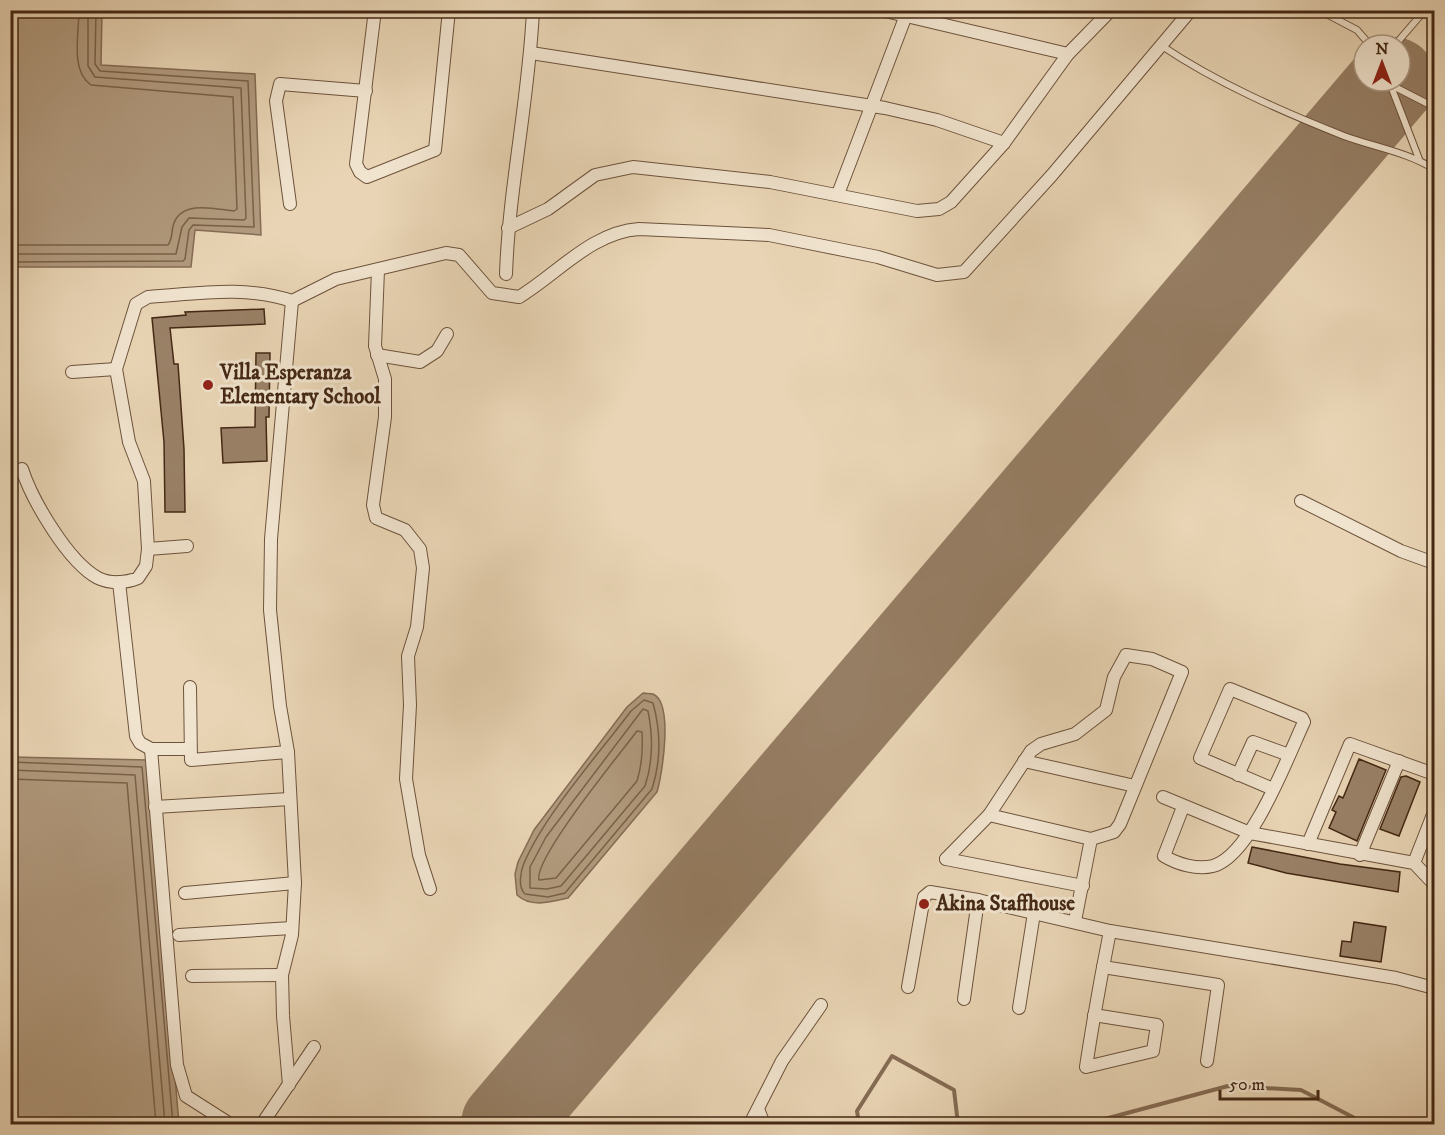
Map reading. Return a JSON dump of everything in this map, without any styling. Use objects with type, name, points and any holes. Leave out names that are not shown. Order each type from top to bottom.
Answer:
[{"type":"street","points":[[375,10],[356,164],[360,172],[368,177],[435,150],[449,10]]},
{"type":"street","points":[[506,274],[508,228],[531,53],[533,10]]},
{"type":"street","points":[[881,10],[907,14],[1068,54]]},
{"type":"street","points":[[508,228],[548,209],[595,175],[633,168],[770,182],[917,211],[939,209],[951,202],[1004,144],[1068,54],[1111,10]]},
{"type":"street","points":[[22,469],[29,491],[44,517],[86,569],[98,578],[119,582],[138,578],[146,566],[148,549],[144,482],[129,442],[116,369],[136,304],[148,297],[242,291],[270,293],[292,301],[336,279],[435,254],[452,253],[459,255],[492,293],[519,297],[593,244],[625,230],[680,229],[769,235],[878,257],[937,275],[956,275],[964,272],[1014,218],[1191,10]]},
{"type":"street","points":[[838,194],[907,14]]},
{"type":"street","points":[[531,53],[871,106],[937,120],[1004,144]]},
{"type":"street","points":[[290,204],[276,101],[280,84],[366,91]]},
{"type":"street","points":[[378,270],[375,346],[385,379],[385,417],[374,513],[380,522],[410,534],[420,549],[423,568],[417,627],[408,656],[410,705],[406,779],[419,855],[430,889]]},
{"type":"street","points":[[289,1085],[282,975],[292,928],[294,883],[288,752],[280,706],[270,610],[270,551],[292,301]]},
{"type":"street","points":[[377,355],[420,362],[436,351],[447,334]]},
{"type":"street","points":[[72,372],[116,369]]},
{"type":"street","points":[[1301,501],[1401,551],[1434,563]]},
{"type":"street","points":[[148,549],[187,546]]},
{"type":"street","points":[[119,582],[136,736],[140,743],[151,748],[189,749]]},
{"type":"street","points":[[989,815],[1091,838],[1114,832],[1124,817],[1182,672],[1142,656],[1126,654],[1114,677],[1106,710],[1075,734],[1035,747],[989,815],[946,859],[1083,886]]},
{"type":"street","points":[[190,687],[189,749],[191,760],[288,752]]},
{"type":"street","points":[[1183,807],[1163,854],[1172,861],[1198,866],[1214,866],[1225,859],[1250,833],[1273,789],[1304,720],[1230,689],[1200,758],[1273,789]]},
{"type":"street","points":[[1238,775],[1253,742],[1289,755]]},
{"type":"street","points":[[1308,844],[1350,744],[1353,743],[1434,774]]},
{"type":"street","points":[[151,748],[177,1065],[186,1096],[230,1125]]},
{"type":"street","points":[[1024,761],[1135,786]]},
{"type":"street","points":[[1360,855],[1399,761]]},
{"type":"street","points":[[1163,797],[1250,833],[1360,855],[1414,862],[1434,884]]},
{"type":"street","points":[[155,807],[290,799]]},
{"type":"street","points":[[1414,862],[1434,812]]},
{"type":"street","points":[[1075,921],[1091,838]]},
{"type":"street","points":[[185,893],[294,883]]},
{"type":"street","points":[[908,987],[926,895],[930,892],[1075,921],[1110,931],[1396,978],[1434,988]]},
{"type":"street","points":[[964,999],[978,900]]},
{"type":"street","points":[[1019,1008],[1034,913]]},
{"type":"street","points":[[179,935],[292,928]]},
{"type":"street","points":[[1094,1016],[1157,1024],[1153,1051],[1087,1068],[1094,1016],[1110,931]]},
{"type":"street","points":[[1103,967],[1218,984],[1207,1061]]},
{"type":"street","points":[[192,976],[282,975]]},
{"type":"street","points":[[750,1125],[782,1061],[820,1005]]},
{"type":"street","points":[[262,1125],[314,1047]]},
{"type":"street","points":[[758,1109],[764,1125]]},
{"type":"lane","points":[[1319,10],[1360,33]]},
{"type":"lane","points":[[1405,33],[1425,10]]},
{"type":"lane","points":[[1162,45],[1215,76],[1283,110],[1346,136],[1419,159],[1434,169]]},
{"type":"lane","points":[[1393,93],[1419,159]]},
{"type":"lane","points":[[1408,93],[1434,107]]},
{"type":"water","points":[[10,11],[102,11],[101,65],[255,74],[261,235],[195,230],[191,267],[11,267]]},
{"type":"water","points":[[643,693],[653,694],[659,700],[665,724],[665,740],[657,792],[568,898],[541,903],[528,902],[517,895],[515,874],[518,862],[534,830],[627,707]]},
{"type":"water","points":[[11,757],[148,760],[179,1124],[11,1124]]},
{"type":"building","points":[[264,309],[265,324],[170,328],[174,364],[178,364],[184,449],[185,512],[165,512],[164,442],[152,318],[186,315],[185,312]]},
{"type":"building","points":[[256,353],[270,353],[269,417],[266,417],[267,461],[223,463],[221,428],[255,427]]},
{"type":"building","points":[[1359,759],[1386,770],[1357,841],[1329,828],[1336,812],[1332,810],[1339,796],[1343,798]]},
{"type":"building","points":[[1406,776],[1420,782],[1399,836],[1380,829],[1401,777]]},
{"type":"building","points":[[1252,847],[1340,864],[1400,872],[1398,892],[1286,873],[1248,863]]},
{"type":"building","points":[[1354,922],[1386,927],[1381,962],[1340,956],[1342,941],[1351,942]]},
{"type":"waterway","points":[[859,1124],[857,1111],[892,1056],[954,1090],[958,1124]]},
{"type":"waterway","points":[[1086,1124],[1228,1086],[1301,1090],[1366,1124]]},
{"type":"taxiway","points":[[624,985],[611,1029],[601,1035],[588,1033],[580,1025],[578,1014],[583,1002],[624,985]]},
{"type":"runway","points":[[505,1124],[1383,93]]},
{"type":"place","name":"Villa Esperanza Elementary School","points":[[208,385]]},
{"type":"place","name":"Akina Staffhouse","points":[[924,904]]}]
